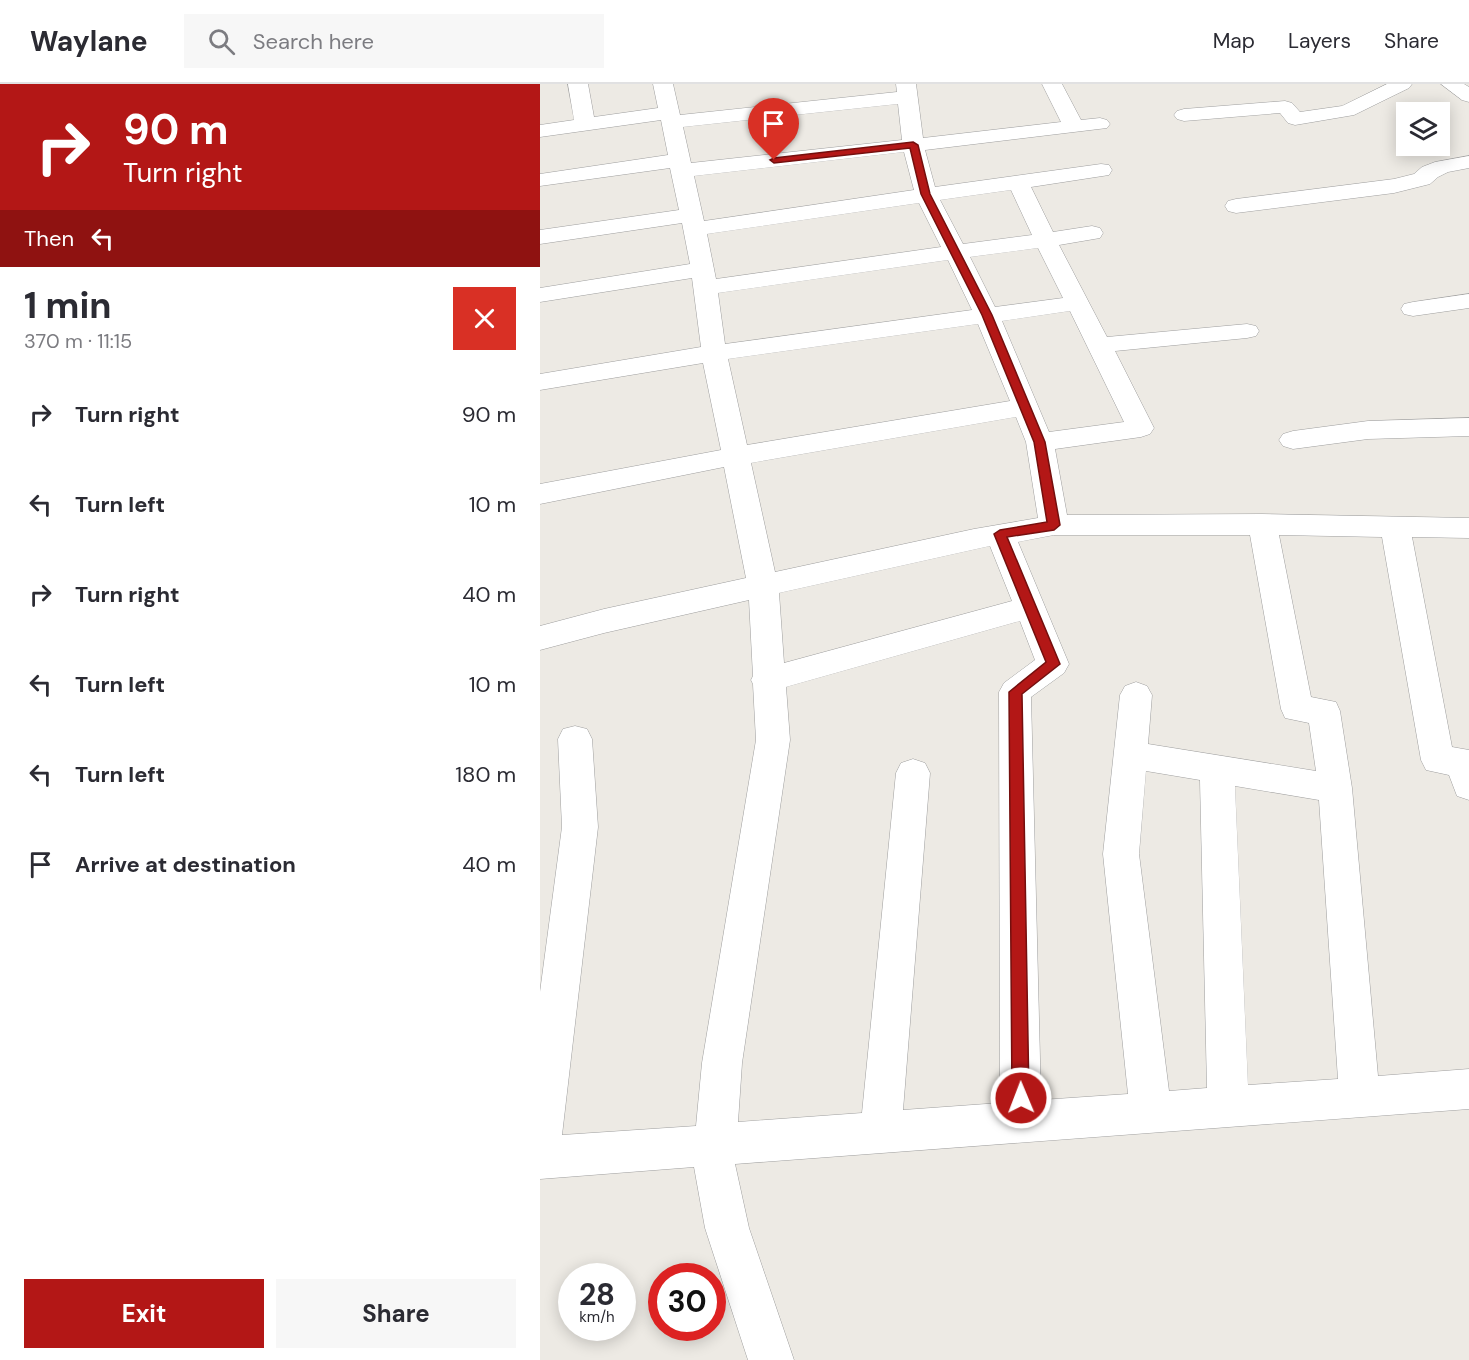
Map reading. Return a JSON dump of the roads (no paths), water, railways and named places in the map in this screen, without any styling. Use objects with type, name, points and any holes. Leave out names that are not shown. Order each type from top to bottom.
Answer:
[{"type":"street","points":[[578,84],[585,125]]},
{"type":"street","points":[[1052,84],[1074,127]]},
{"type":"street","points":[[1184,115],[1285,107],[1296,119],[1326,115],[1347,111],[1402,84]]},
{"type":"street","points":[[1451,84],[1469,96]]},
{"type":"street","points":[[540,131],[585,125],[668,106],[907,91],[913,145],[926,194],[987,315],[1040,442],[1054,525]]},
{"type":"street","points":[[668,106],[704,279],[714,353],[763,587],[773,740],[722,1063],[714,1163],[727,1228],[771,1360]]},
{"type":"street","points":[[540,180],[913,145],[1100,124]]},
{"type":"street","points":[[1236,206],[1394,186],[1422,179],[1430,172],[1443,167],[1469,162]]},
{"type":"street","points":[[540,237],[692,222],[1101,170]]},
{"type":"street","points":[[1018,181],[1141,428],[1040,442]]},
{"type":"street","points":[[540,295],[956,252],[1092,233]]},
{"type":"street","points":[[1413,309],[1469,301]]},
{"type":"street","points":[[540,382],[714,353],[1078,303]]},
{"type":"street","points":[[1099,345],[1247,331]]},
{"type":"street","points":[[540,494],[735,456],[1025,407]]},
{"type":"street","points":[[1293,440],[1368,430],[1469,427]]},
{"type":"street","points":[[1262,524],[1297,709],[1324,711],[1335,788],[1360,1097]]},
{"type":"street","points":[[540,638],[604,621],[1000,534],[1054,525],[1262,524],[1469,528]]},
{"type":"street","points":[[1395,526],[1438,760],[1463,762],[1469,786]]},
{"type":"street","points":[[1000,534],[1053,664],[1015,692],[1021,1121]]},
{"type":"street","points":[[768,680],[1030,607]]},
{"type":"street","points":[[1136,695],[1121,854],[1151,1112]]},
{"type":"street","points":[[540,1148],[579,827],[575,739]]},
{"type":"street","points":[[1130,755],[1335,788]]},
{"type":"street","points":[[1217,769],[1228,1106]]},
{"type":"street","points":[[880,1132],[913,773]]},
{"type":"street","points":[[540,1158],[716,1143],[1469,1089]]}]
